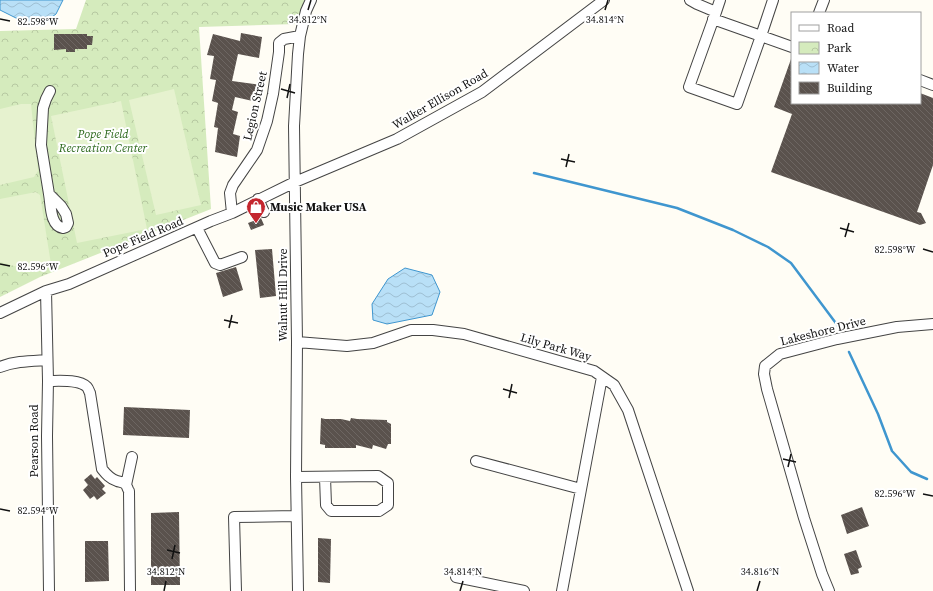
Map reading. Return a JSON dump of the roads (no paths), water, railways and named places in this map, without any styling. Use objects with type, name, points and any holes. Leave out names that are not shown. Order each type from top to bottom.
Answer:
[{"type":"street","name":"Walnut Hill Drive","points":[[298,591],[296,516],[294,118],[300,36],[306,11],[311,0]]},
{"type":"street","name":"Walker Ellison Road","points":[[295,182],[397,139],[482,92],[604,0]]},
{"type":"street","points":[[690,0],[715,15],[761,36],[791,47]]},
{"type":"street","points":[[720,0],[689,87],[737,104],[774,0]]},
{"type":"street","points":[[819,12],[824,0]]},
{"type":"street","name":"Legion Street","points":[[232,213],[230,193],[233,185],[257,150],[267,121],[273,94],[279,43],[284,39],[300,36]]},
{"type":"street","points":[[921,80],[933,85]]},
{"type":"street","points":[[49,194],[41,145],[43,108],[50,91]]},
{"type":"street","name":"Pope Field Road","points":[[0,313],[46,291],[69,284],[232,213],[295,182]]},
{"type":"street","points":[[258,199],[264,212]]},
{"type":"street","points":[[197,228],[215,264],[220,265],[242,257]]},
{"type":"street","name":"Pearson Road","points":[[46,291],[49,591]]},
{"type":"street","name":"Lakeshore Drive","points":[[829,591],[804,518],[767,389],[764,374],[765,366],[780,354],[837,339],[897,326],[933,324]]},
{"type":"street","name":"Lily Park Way","points":[[296,342],[347,346],[373,343],[411,330],[433,330],[464,334],[594,371],[614,385],[628,410],[688,591]]},
{"type":"street","points":[[0,367],[26,361],[47,360]]},
{"type":"street","points":[[562,591],[602,377]]},
{"type":"street","points":[[48,381],[80,382],[87,387],[90,392],[99,458],[102,469],[111,479],[126,485]]},
{"type":"street","points":[[130,591],[128,491],[126,485],[132,457]]},
{"type":"street","points":[[476,461],[581,489]]},
{"type":"street","points":[[296,477],[378,476],[388,483],[388,505],[378,511],[332,511],[326,506],[325,477]]},
{"type":"street","points":[[236,591],[234,517],[296,516]]},
{"type":"street","points":[[456,576],[524,591]]},
{"type":"water","points":[[0,0],[63,0],[56,14],[45,22],[28,24],[0,10]]},
{"type":"water","points":[[405,268],[432,275],[440,292],[432,315],[387,324],[373,320],[372,304],[388,279]]},
{"type":"waterway","points":[[534,173],[677,208],[733,230],[768,247],[791,263],[838,326]]},
{"type":"waterway","points":[[849,352],[878,414],[892,451],[911,472],[927,479]]},
{"type":"place","name":"Music Maker USA","points":[[256,224]]},
{"type":"park label","name":"Pope Field Recreation Center","points":[[103,141]]}]
